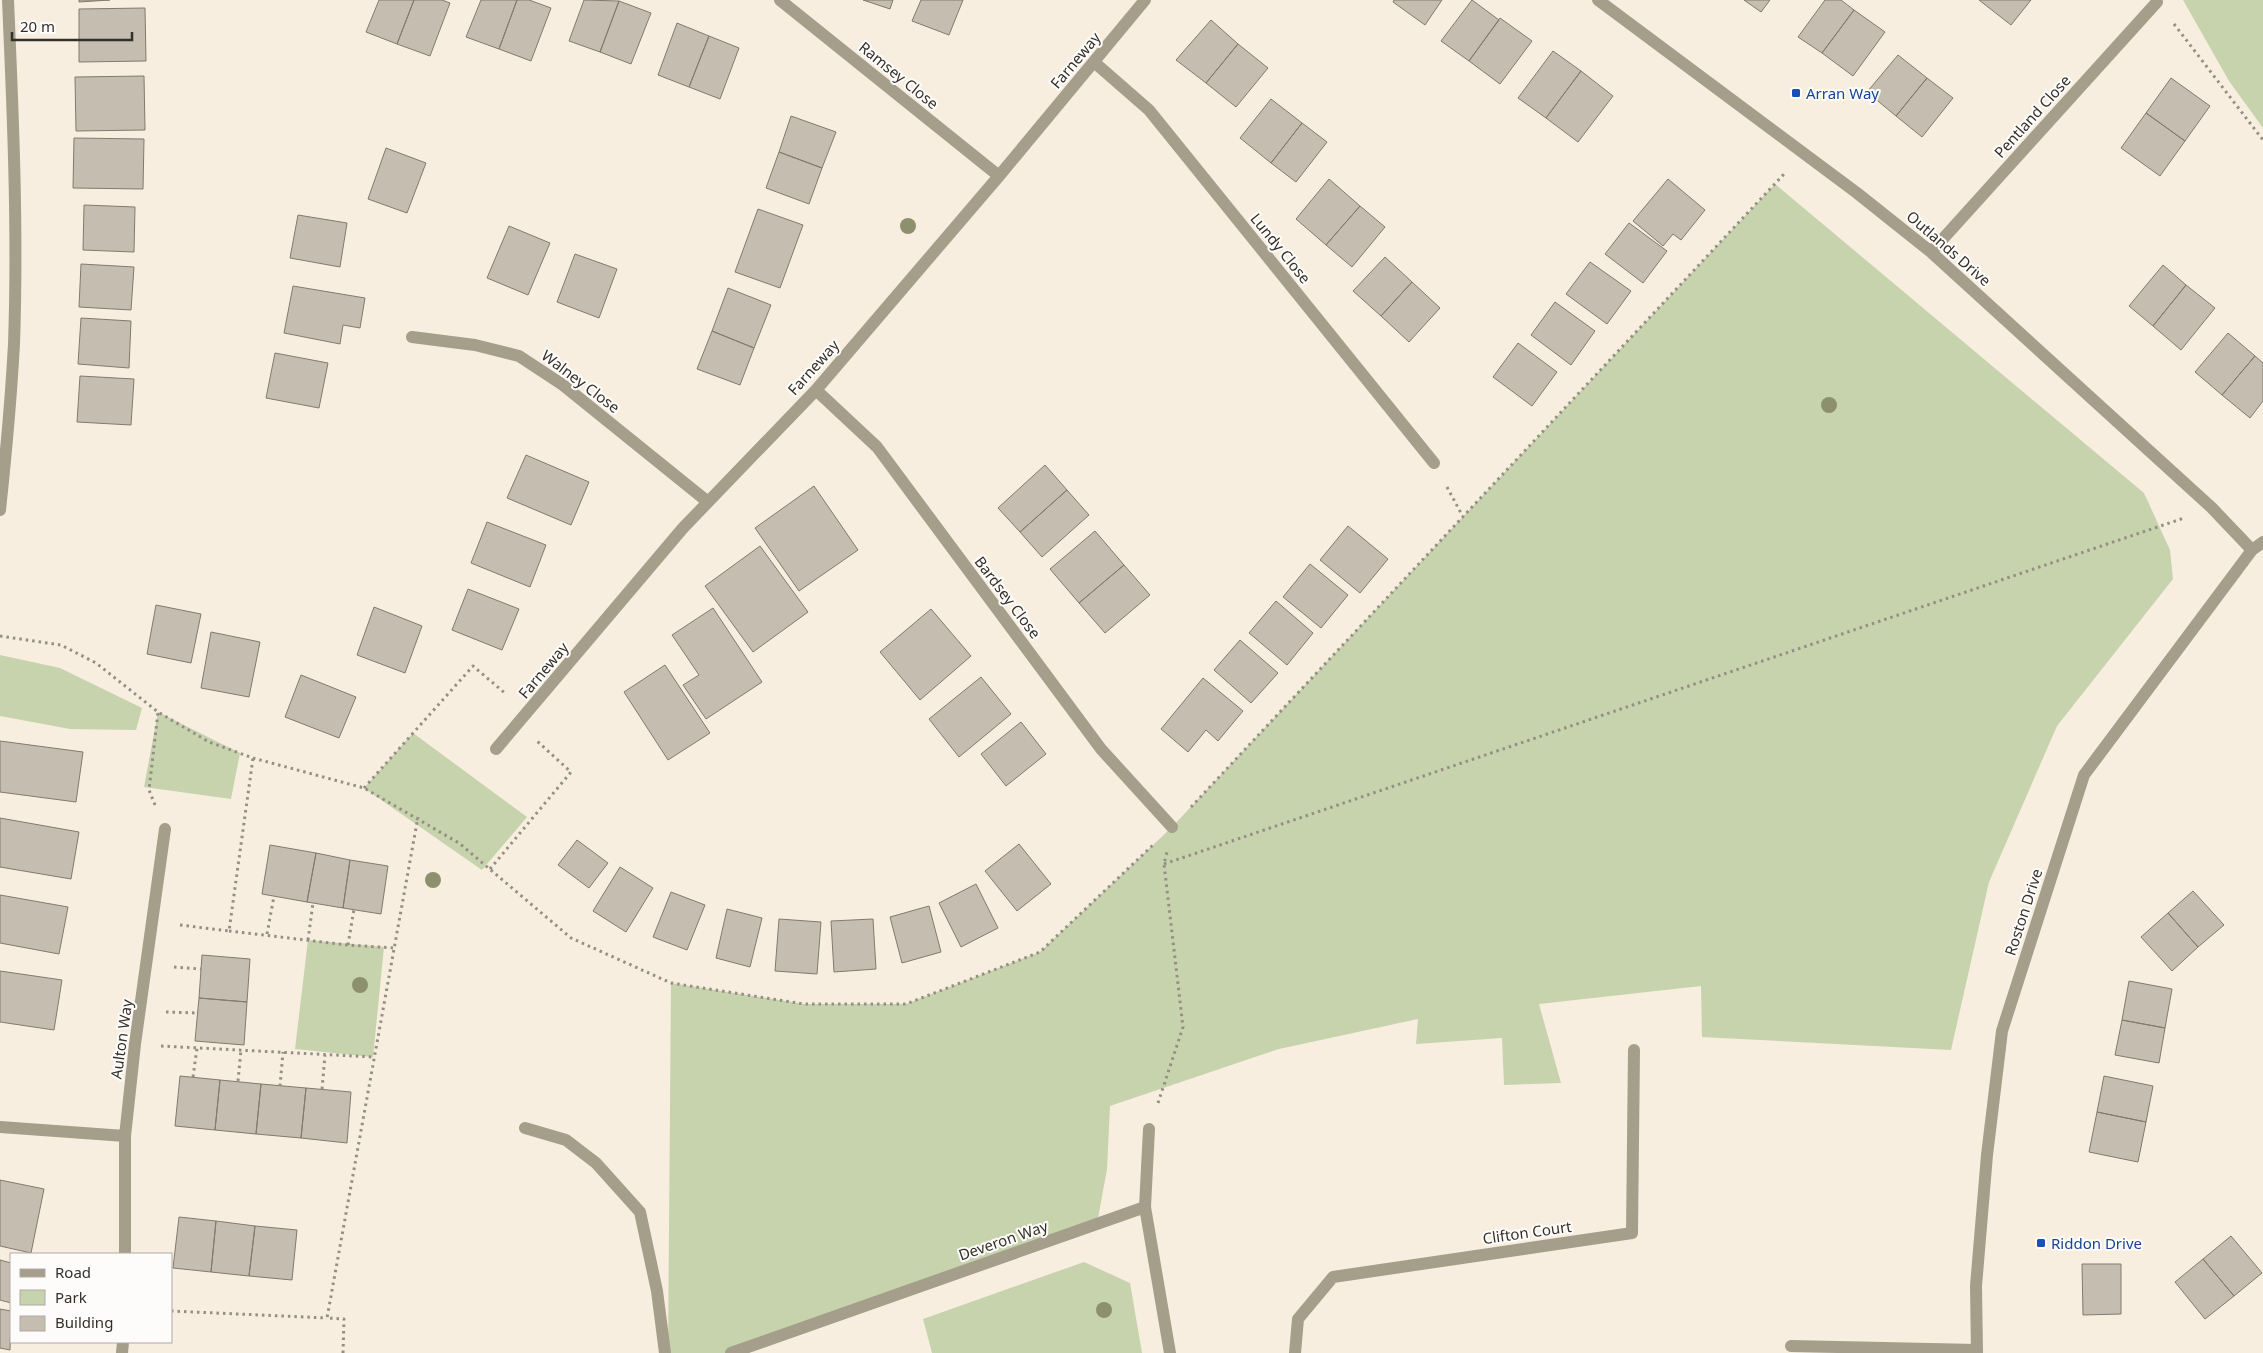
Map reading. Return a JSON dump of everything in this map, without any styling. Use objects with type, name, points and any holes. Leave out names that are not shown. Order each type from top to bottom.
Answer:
[{"type":"street","points":[[0,510],[9,426],[14,342],[14,134],[8,0]]},
{"type":"street","name":"Ramsey Close","points":[[780,0],[999,176]]},
{"type":"street","name":"Farneway","points":[[496,749],[708,502],[816,390],[999,176],[1145,0]]},
{"type":"street","name":"Outlands Drive","points":[[1598,0],[1804,153],[1931,252],[2212,508],[2252,550]]},
{"type":"street","name":"Pentland Close","points":[[1931,252],[2157,2]]},
{"type":"street","name":"Lundy Close","points":[[1094,62],[1149,110],[1434,464]]},
{"type":"street","name":"Walney Close","points":[[412,337],[475,345],[520,356],[564,385],[708,502]]},
{"type":"street","name":"Bardsey Close","points":[[816,390],[877,447],[1101,749],[1172,826]]},
{"type":"street","name":"Roston Drive","points":[[1977,1352],[1976,1286],[1987,1155],[2002,1031],[2084,775],[2252,550],[2263,542]]},
{"type":"street","name":"Aulton Way","points":[[125,1253],[126,1136],[135,1044],[165,829]]},
{"type":"street","name":"Clifton Court","points":[[1294,1353],[1298,1319],[1333,1277],[1632,1233],[1634,1050]]},
{"type":"street","points":[[0,1127],[126,1136]]},
{"type":"street","points":[[525,1128],[566,1140],[596,1163],[640,1212],[658,1291],[665,1353]]},
{"type":"street","points":[[1149,1129],[1145,1207],[1170,1353]]},
{"type":"street","name":"Deveron Way","points":[[731,1353],[1145,1207]]},
{"type":"street","points":[[1791,1346],[1977,1352]]},
{"type":"path","points":[[2157,2],[2263,140]]},
{"type":"path","points":[[0,636],[61,645],[96,663],[158,712],[209,742],[253,758],[364,788],[418,817],[459,843],[571,938],[671,983],[804,1004],[906,1004],[1040,952],[1172,826],[1804,153]]},
{"type":"path","points":[[1164,864],[2212,508]]},
{"type":"path","points":[[364,788],[472,666],[528,712]]},
{"type":"path","points":[[158,712],[149,790],[165,829]]},
{"type":"path","points":[[490,868],[571,772],[518,724]]},
{"type":"path","points":[[229,931],[253,758]]},
{"type":"path","points":[[327,1318],[374,1057],[396,948],[418,817]]},
{"type":"path","points":[[1149,1129],[1183,1027],[1164,864],[1172,826]]},
{"type":"path","points":[[267,934],[274,896]]},
{"type":"path","points":[[308,940],[313,902]]},
{"type":"path","points":[[348,945],[354,909]]},
{"type":"path","points":[[153,922],[348,945],[396,948]]},
{"type":"path","points":[[135,1044],[374,1057]]},
{"type":"path","points":[[193,1077],[197,1048]]},
{"type":"path","points":[[238,1081],[241,1050]]},
{"type":"path","points":[[280,1086],[283,1052]]},
{"type":"path","points":[[322,1089],[326,1055]]},
{"type":"path","points":[[172,1311],[344,1319],[343,1353]]},
{"type":"green space","points":[[2183,0],[2263,0],[2263,128],[2229,81]]},
{"type":"green space","points":[[1775,184],[2144,493],[2170,550],[2173,579],[2057,726],[1989,882],[1951,1050],[1702,1037],[1701,986],[1539,1004],[1561,1083],[1504,1085],[1502,1038],[1416,1044],[1418,1019],[1279,1049],[1110,1106],[1107,1169],[1097,1224],[734,1353],[668,1353],[671,983],[804,1004],[906,1004],[1040,952],[1172,827]]},
{"type":"green space","points":[[0,655],[60,668],[142,708],[136,730],[70,729],[0,716]]},
{"type":"green space","points":[[158,712],[240,753],[231,799],[144,787]]},
{"type":"green space","points":[[413,733],[527,817],[482,870],[364,788]]},
{"type":"green space","points":[[308,940],[384,947],[373,1057],[295,1049]]},
{"type":"green space","points":[[1084,1262],[1130,1283],[1142,1353],[932,1353],[923,1319]]},
{"type":"building","points":[[79,0],[110,0],[79,2]]},
{"type":"building","points":[[379,0],[414,0],[397,44],[366,32]]},
{"type":"building","points":[[414,0],[442,0],[450,3],[430,56],[397,44]]},
{"type":"building","points":[[481,0],[517,0],[499,49],[466,37]]},
{"type":"building","points":[[517,0],[529,0],[551,8],[531,61],[499,49]]},
{"type":"building","points":[[584,0],[619,1],[600,52],[569,41]]},
{"type":"building","points":[[863,0],[893,0],[890,9]]},
{"type":"building","points":[[921,0],[963,0],[949,35],[912,21]]},
{"type":"building","points":[[1394,0],[1442,0],[1425,25],[1393,2]]},
{"type":"building","points":[[1472,0],[1499,20],[1469,61],[1441,41]]},
{"type":"building","points":[[1744,0],[1770,0],[1761,12]]},
{"type":"building","points":[[1825,0],[1841,0],[1854,10],[1822,53],[1798,37]]},
{"type":"building","points":[[1979,0],[2031,0],[2011,25]]},
{"type":"building","points":[[619,1],[651,13],[631,64],[600,52]]},
{"type":"building","points":[[145,8],[146,61],[79,62],[79,9]]},
{"type":"building","points":[[1854,10],[1885,32],[1853,76],[1822,53]]},
{"type":"building","points":[[1500,18],[1532,41],[1500,84],[1469,61]]},
{"type":"building","points":[[1211,20],[1238,44],[1206,83],[1176,60]]},
{"type":"building","points":[[677,23],[709,36],[689,87],[658,75]]},
{"type":"building","points":[[709,36],[739,48],[720,99],[689,87]]},
{"type":"building","points":[[1238,44],[1268,68],[1236,107],[1206,83]]},
{"type":"building","points":[[1553,51],[1581,71],[1546,118],[1518,98]]},
{"type":"building","points":[[1898,55],[1927,78],[1896,116],[1867,92]]},
{"type":"building","points":[[1581,71],[1613,96],[1578,142],[1546,118]]},
{"type":"building","points":[[144,76],[145,130],[76,131],[75,77]]},
{"type":"building","points":[[1927,78],[1953,98],[1922,137],[1896,116]]},
{"type":"building","points":[[2171,78],[2210,106],[2185,141],[2146,113]]},
{"type":"building","points":[[1271,99],[1302,123],[1271,163],[1240,138]]},
{"type":"building","points":[[2146,113],[2185,141],[2160,176],[2121,148]]},
{"type":"building","points":[[791,116],[836,132],[822,168],[779,152]]},
{"type":"building","points":[[1302,123],[1327,142],[1296,182],[1271,163]]},
{"type":"building","points":[[74,138],[144,139],[143,189],[73,188]]},
{"type":"building","points":[[386,148],[426,163],[407,213],[368,199]]},
{"type":"building","points":[[779,152],[822,168],[809,204],[766,188]]},
{"type":"building","points":[[1329,179],[1360,206],[1326,245],[1296,219]]},
{"type":"building","points":[[1668,179],[1705,210],[1681,240],[1673,234],[1663,246],[1633,221]]},
{"type":"building","points":[[84,205],[135,207],[134,252],[83,250]]},
{"type":"building","points":[[1360,206],[1385,227],[1352,267],[1326,245]]},
{"type":"building","points":[[758,209],[803,225],[780,288],[735,272]]},
{"type":"building","points":[[298,215],[347,223],[340,267],[290,258]]},
{"type":"building","points":[[1629,223],[1667,251],[1643,283],[1605,254]]},
{"type":"building","points":[[509,226],[550,243],[528,295],[487,278]]},
{"type":"building","points":[[575,254],[617,269],[599,318],[557,302]]},
{"type":"building","points":[[1385,257],[1412,282],[1381,316],[1353,291]]},
{"type":"building","points":[[1590,262],[1631,291],[1607,324],[1566,294]]},
{"type":"building","points":[[81,264],[134,267],[131,310],[79,307]]},
{"type":"building","points":[[2163,265],[2186,285],[2153,326],[2129,306]]},
{"type":"building","points":[[1412,282],[1440,308],[1409,342],[1381,316]]},
{"type":"building","points":[[2186,285],[2215,308],[2181,350],[2153,326]]},
{"type":"building","points":[[293,286],[365,298],[360,328],[343,325],[340,344],[284,333]]},
{"type":"building","points":[[728,288],[771,305],[754,348],[712,331]]},
{"type":"building","points":[[1555,302],[1595,331],[1571,365],[1531,335]]},
{"type":"building","points":[[81,318],[131,321],[129,368],[78,364]]},
{"type":"building","points":[[712,331],[754,348],[740,385],[697,369]]},
{"type":"building","points":[[2228,333],[2255,356],[2222,395],[2195,372]]},
{"type":"building","points":[[1518,343],[1557,372],[1532,406],[1493,377]]},
{"type":"building","points":[[275,353],[328,363],[319,408],[266,398]]},
{"type":"building","points":[[2255,356],[2263,363],[2263,401],[2250,418],[2222,395]]},
{"type":"building","points":[[80,376],[134,379],[131,425],[77,422]]},
{"type":"building","points":[[526,455],[589,482],[571,525],[507,498]]},
{"type":"building","points":[[1045,465],[1067,490],[1020,532],[998,508]]},
{"type":"building","points":[[814,486],[858,550],[799,591],[755,528]]},
{"type":"building","points":[[1067,490],[1089,515],[1042,557],[1020,532]]},
{"type":"building","points":[[487,522],[546,545],[530,587],[471,563]]},
{"type":"building","points":[[1348,526],[1388,559],[1360,593],[1320,560]]},
{"type":"building","points":[[1095,531],[1124,565],[1079,603],[1050,569]]},
{"type":"building","points":[[760,546],[808,612],[753,652],[705,586]]},
{"type":"building","points":[[1310,564],[1348,595],[1321,628],[1283,597]]},
{"type":"building","points":[[1124,565],[1150,595],[1105,633],[1079,603]]},
{"type":"building","points":[[468,589],[519,609],[502,650],[452,630]]},
{"type":"building","points":[[1276,601],[1313,633],[1287,665],[1249,633]]},
{"type":"building","points":[[156,605],[201,614],[191,663],[147,654]]},
{"type":"building","points":[[374,607],[422,626],[405,673],[357,655]]},
{"type":"building","points":[[713,608],[762,682],[706,719],[683,685],[699,675],[672,635]]},
{"type":"building","points":[[931,609],[971,656],[920,700],[880,652]]},
{"type":"building","points":[[211,632],[260,642],[249,697],[201,688]]},
{"type":"building","points":[[1240,640],[1278,673],[1251,703],[1214,670]]},
{"type":"building","points":[[665,665],[710,733],[668,760],[624,692]]},
{"type":"building","points":[[301,675],[356,697],[339,738],[285,717]]},
{"type":"building","points":[[981,677],[1011,714],[959,757],[929,719]]},
{"type":"building","points":[[1203,678],[1243,711],[1218,741],[1206,730],[1188,752],[1161,729]]},
{"type":"building","points":[[1021,722],[1046,754],[1006,786],[981,754]]},
{"type":"building","points":[[0,741],[83,752],[76,802],[0,792]]},
{"type":"building","points":[[0,818],[79,832],[71,879],[0,867]]},
{"type":"building","points":[[577,840],[608,863],[589,888],[558,865]]},
{"type":"building","points":[[1019,844],[1051,884],[1017,911],[985,871]]},
{"type":"building","points":[[270,845],[316,853],[307,902],[262,894]]},
{"type":"building","points":[[316,853],[350,860],[343,908],[307,902]]},
{"type":"building","points":[[350,860],[388,866],[381,914],[343,908]]},
{"type":"building","points":[[620,867],[653,888],[626,932],[593,911]]},
{"type":"building","points":[[976,884],[998,928],[961,947],[939,903]]},
{"type":"building","points":[[2193,891],[2224,925],[2198,947],[2168,913]]},
{"type":"building","points":[[671,892],[705,905],[687,950],[653,937]]},
{"type":"building","points":[[0,895],[68,907],[59,954],[0,943]]},
{"type":"building","points":[[929,906],[941,952],[902,963],[890,917]]},
{"type":"building","points":[[727,909],[762,918],[750,967],[716,958]]},
{"type":"building","points":[[2168,913],[2198,947],[2172,971],[2141,937]]},
{"type":"building","points":[[779,919],[821,922],[817,974],[775,971]]},
{"type":"building","points":[[873,919],[876,969],[834,972],[831,921]]},
{"type":"building","points":[[202,955],[250,959],[247,1002],[199,998]]},
{"type":"building","points":[[0,971],[62,980],[54,1030],[0,1022]]},
{"type":"building","points":[[2129,981],[2172,989],[2165,1028],[2122,1020]]},
{"type":"building","points":[[199,998],[247,1002],[244,1045],[195,1041]]},
{"type":"building","points":[[2122,1020],[2165,1028],[2159,1063],[2115,1055]]},
{"type":"building","points":[[180,1076],[220,1080],[215,1130],[175,1126]]},
{"type":"building","points":[[2104,1076],[2153,1086],[2146,1122],[2097,1112]]},
{"type":"building","points":[[220,1080],[261,1084],[256,1134],[215,1130]]},
{"type":"building","points":[[261,1084],[306,1088],[301,1138],[256,1134]]},
{"type":"building","points":[[306,1088],[351,1092],[347,1143],[301,1138]]},
{"type":"building","points":[[2097,1112],[2146,1122],[2138,1162],[2089,1152]]},
{"type":"building","points":[[0,1180],[44,1189],[31,1253],[0,1246]]},
{"type":"building","points":[[179,1217],[216,1221],[211,1272],[173,1268]]},
{"type":"building","points":[[216,1221],[255,1226],[249,1276],[211,1272]]},
{"type":"building","points":[[255,1226],[297,1230],[292,1280],[249,1276]]},
{"type":"building","points":[[2231,1236],[2262,1273],[2234,1296],[2203,1259]]},
{"type":"building","points":[[2203,1259],[2234,1296],[2205,1319],[2175,1282]]},
{"type":"building","points":[[0,1260],[10,1263],[10,1303],[0,1300]]},
{"type":"building","points":[[2082,1264],[2121,1264],[2121,1314],[2083,1315]]},
{"type":"building","points":[[0,1309],[10,1311],[10,1350],[0,1348]]},
{"type":"place","name":"Arran Way","points":[[1796,93]]},
{"type":"place","name":"Riddon Drive","points":[[2041,1243]]}]
